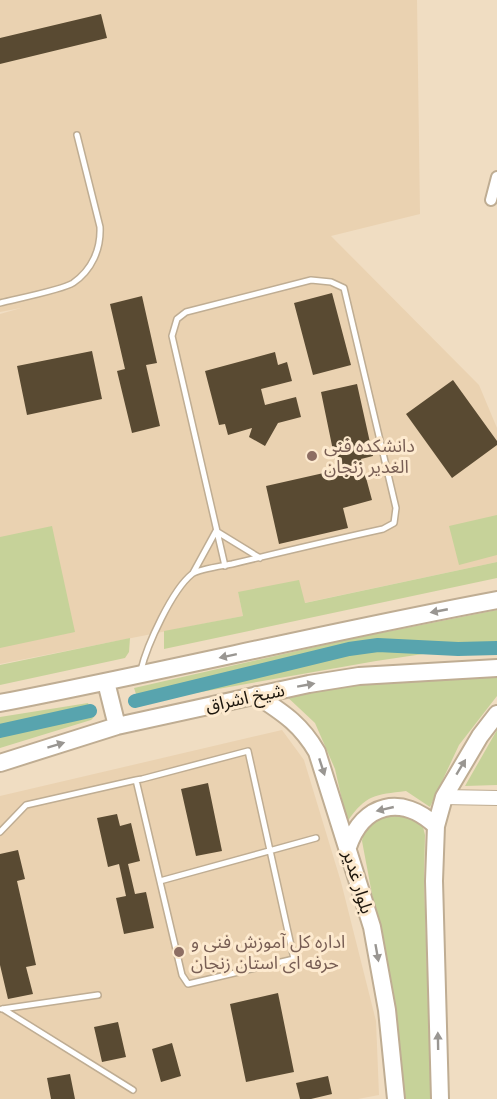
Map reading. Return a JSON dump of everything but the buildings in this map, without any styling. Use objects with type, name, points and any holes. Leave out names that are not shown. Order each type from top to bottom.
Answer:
[{"type":"main road","points":[[0,703],[435,611],[497,600]]},
{"type":"main road","name":"شیخ اشراق","points":[[0,763],[117,726],[256,694],[359,676],[497,668]]},
{"type":"main road","points":[[106,682],[117,726]]},
{"type":"main road","name":"بلوار غدیر","points":[[256,694],[290,718],[306,733],[317,752],[372,927],[387,1010],[396,1099]]},
{"type":"main road","points":[[440,1099],[434,881],[436,826],[444,796],[480,736],[497,714]]},
{"type":"main road","points":[[348,847],[353,832],[364,819],[377,810],[385,808],[409,808],[424,815],[436,826]]},
{"type":"street","points":[[491,200],[497,177]]},
{"type":"street","points":[[444,796],[497,798]]},
{"type":"lane","points":[[0,303],[72,285],[95,259],[101,241],[100,226],[76,135]]},
{"type":"lane","points":[[193,573],[225,566],[260,558],[383,528],[394,523],[396,508],[344,288],[331,282],[311,280],[186,312],[177,319],[172,336],[225,566]]},
{"type":"lane","points":[[216,531],[260,558]]},
{"type":"lane","points":[[139,675],[146,649],[172,599],[193,573],[216,531]]},
{"type":"lane","points":[[0,832],[26,805],[248,751],[294,959],[188,984],[182,975],[136,780]]},
{"type":"lane","points":[[160,881],[316,838]]},
{"type":"lane","points":[[1,1009],[98,994]]},
{"type":"lane","points":[[1,1009],[133,1090]]},
{"type":"shaded area","points":[[0,0],[417,0],[420,214],[331,236],[479,385],[497,428],[497,562],[304,603],[238,592],[243,616],[0,664],[0,314],[21,308],[0,312]]},
{"type":"shaded area","name":"اداره کل آموزش فنی و حرفه ای استان زنجان","points":[[282,730],[304,760],[341,882],[376,1021],[379,1095],[358,1099],[0,1099],[0,796]]},
{"type":"green space","points":[[497,515],[497,555],[459,565],[449,526]]},
{"type":"green space","points":[[52,526],[75,632],[0,648],[0,537]]},
{"type":"green space","points":[[497,562],[497,578],[164,649],[164,631],[243,616],[238,592],[299,580],[305,603]]},
{"type":"green space","points":[[497,610],[497,643],[376,661],[139,703],[134,688],[350,639]]},
{"type":"green space","points":[[130,638],[129,652],[125,658],[0,685],[0,665]]},
{"type":"green space","points":[[497,672],[497,696],[459,745],[430,807],[406,791],[379,795],[360,806],[347,822],[335,769],[315,723],[283,693],[362,682]]},
{"type":"green space","points":[[88,703],[94,717],[91,720],[0,748],[0,717]]},
{"type":"green space","points":[[497,730],[497,785],[465,786]]},
{"type":"green space","points":[[386,811],[406,815],[422,823],[425,835],[424,879],[431,1099],[405,1099],[388,979],[362,841],[364,831]]},
{"type":"waterway","points":[[135,701],[349,649],[378,645],[458,649],[497,648]]},
{"type":"waterway","points":[[0,731],[90,711]]},
{"type":"place","name":"دانشکده فنی الغدیر زنجان","points":[[312,456]]},
{"type":"place","name":"اداره کل آموزش فنی و حرفه ای استان زنجان","points":[[179,952]]}]
